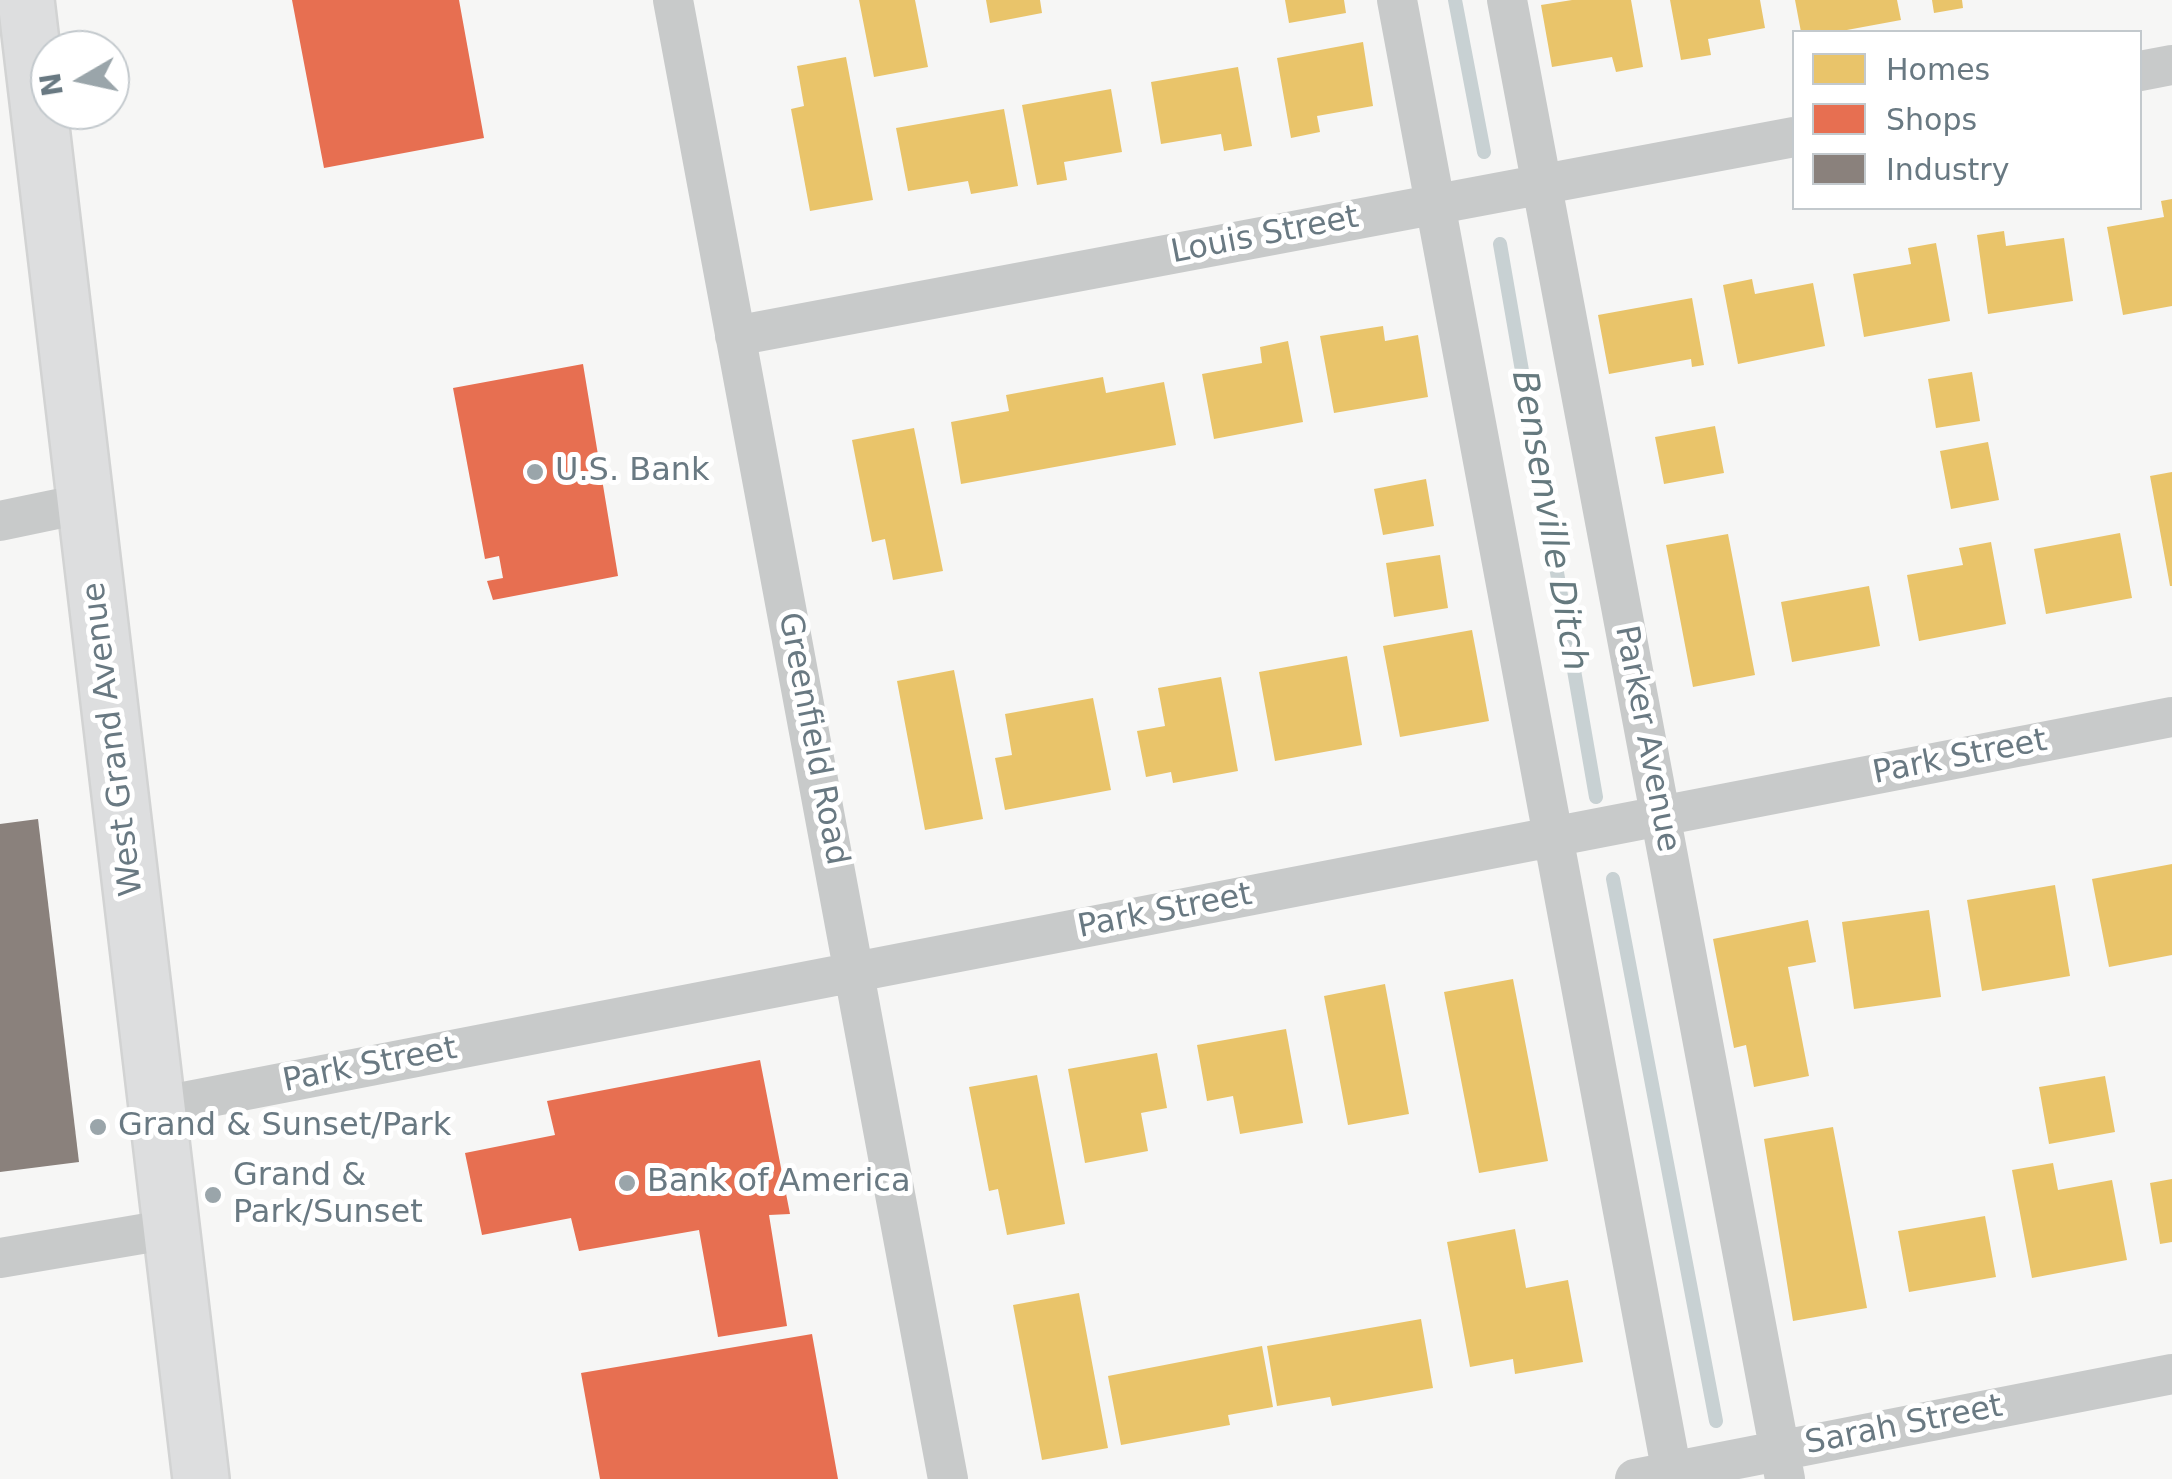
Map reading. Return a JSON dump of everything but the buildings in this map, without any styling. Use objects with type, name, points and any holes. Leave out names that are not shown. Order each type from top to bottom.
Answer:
[{"type":"main road","name":"West Grand Avenue","points":[[26,0],[201,1479]]},
{"type":"street","name":"Greenfield Road","points":[[673,0],[857,972],[948,1479]]},
{"type":"street","points":[[1397,0],[1554,836],[1660,1477]]},
{"type":"street","name":"Parker Avenue","points":[[1507,0],[1783,1465]]},
{"type":"street","points":[[2142,72],[2172,65]]},
{"type":"street","name":"Louis Street","points":[[736,336],[1792,137]]},
{"type":"street","points":[[0,520],[86,503]]},
{"type":"street","name":"Park Street","points":[[158,1107],[2172,716]]},
{"type":"street","points":[[0,1258],[172,1229]]},
{"type":"street","name":"Sarah Street","points":[[1660,1477],[1783,1465],[2172,1374]]},
{"type":"waterway","name":"Bensenville Ditch","points":[[1455,0],[1484,152]]},
{"type":"waterway","name":"Bensenville Ditch","points":[[1500,244],[1596,797]]},
{"type":"waterway","name":"Bensenville Ditch","points":[[1613,879],[1716,1421]]},
{"type":"place","name":"U.S. Bank","points":[[535,472]]},
{"type":"place","name":"Grand & Sunset/Park","points":[[98,1127]]},
{"type":"place","name":"Bank of America","points":[[627,1183]]},
{"type":"place","name":"Grand & Park/Sunset","points":[[213,1195]]}]
